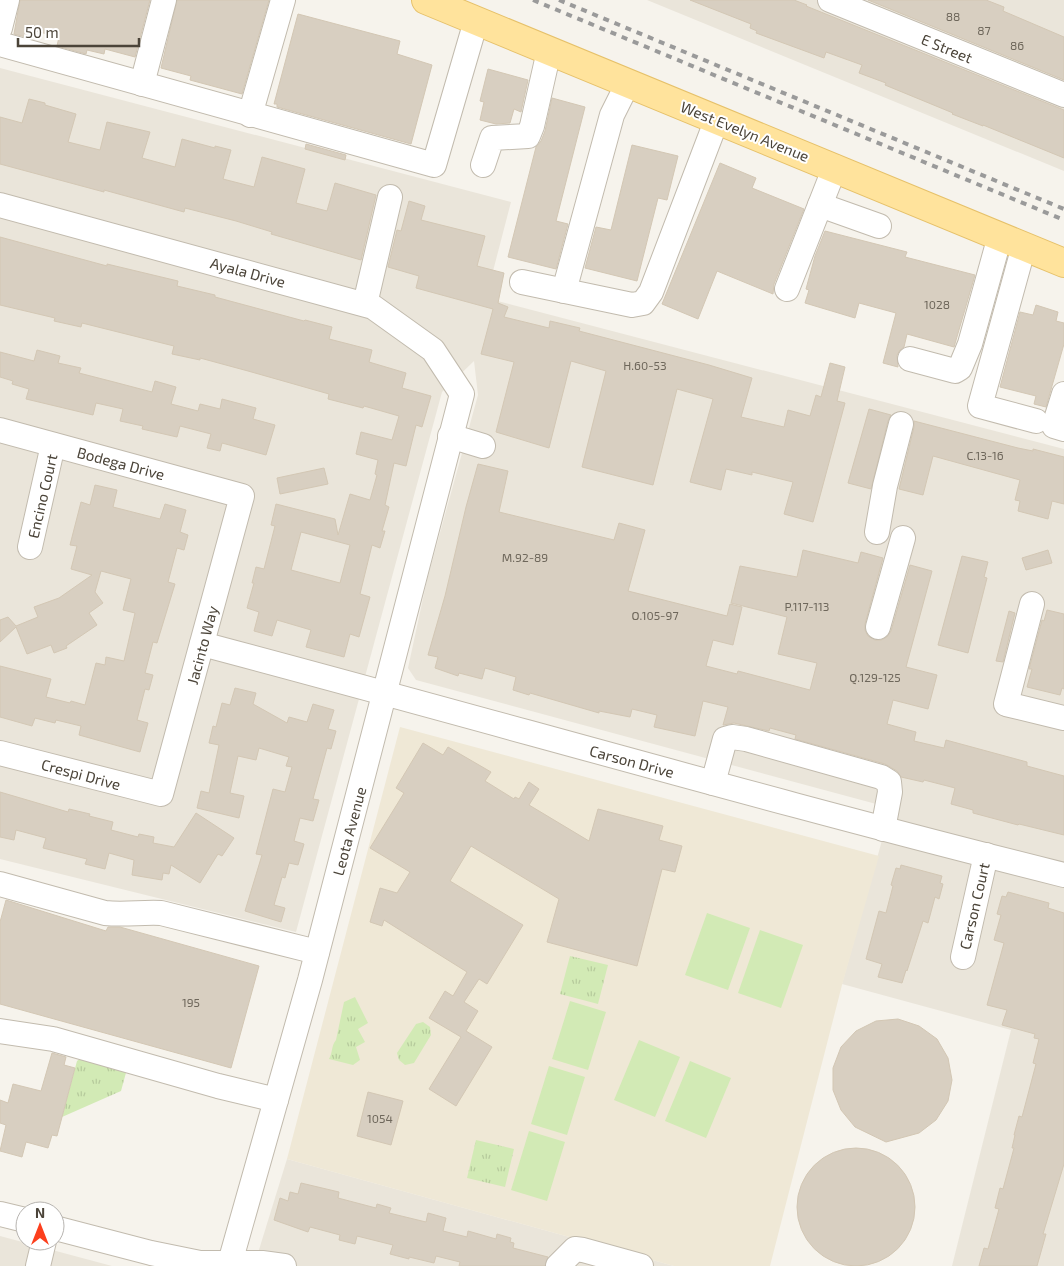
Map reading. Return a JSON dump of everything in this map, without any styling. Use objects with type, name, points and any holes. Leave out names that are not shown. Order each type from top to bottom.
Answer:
[{"type":"main road","name":"West Evelyn Avenue","points":[[426,0],[1064,263]]},
{"type":"street","points":[[142,84],[164,0]]},
{"type":"street","points":[[250,115],[283,0]]},
{"type":"street","name":"E Street","points":[[830,0],[1064,96]]},
{"type":"street","points":[[0,28],[4,3]]},
{"type":"street","points":[[0,44],[434,165],[476,21]]},
{"type":"street","points":[[483,165],[492,138],[528,136],[532,126],[549,50]]},
{"type":"street","points":[[564,291],[612,116],[628,83]]},
{"type":"street","points":[[522,282],[632,306],[643,303],[651,292],[717,119]]},
{"type":"street","points":[[787,289],[835,167]]},
{"type":"street","points":[[365,304],[390,196]]},
{"type":"street","name":"Ayala Drive","points":[[0,205],[373,306],[433,350],[462,394]]},
{"type":"street","points":[[820,205],[880,226]]},
{"type":"street","points":[[910,359],[955,371],[960,368],[1012,241]]},
{"type":"street","points":[[1012,241],[980,406],[1036,421]]},
{"type":"street","name":"Leota Avenue","points":[[230,1264],[317,952],[462,394]]},
{"type":"street","points":[[1064,394],[1054,426],[1064,429]]},
{"type":"street","points":[[877,532],[885,486],[901,424]]},
{"type":"street","name":"Bodega Drive","points":[[0,430],[242,496]]},
{"type":"street","points":[[450,436],[483,446]]},
{"type":"street","name":"Encino Court","points":[[30,547],[53,444]]},
{"type":"street","name":"Jacinto Way","points":[[161,794],[242,496]]},
{"type":"street","points":[[878,627],[903,538]]},
{"type":"street","points":[[1032,604],[1006,704],[1064,718]]},
{"type":"street","name":"Carson Drive","points":[[202,644],[713,784],[1064,875]]},
{"type":"street","points":[[713,784],[726,739],[732,736],[881,777],[889,782],[890,792],[883,829]]},
{"type":"street","name":"Crespi Drive","points":[[0,753],[161,794]]},
{"type":"street","name":"Carson Court","points":[[963,957],[986,855]]},
{"type":"street","points":[[0,884],[105,913],[161,913],[317,952]]},
{"type":"street","points":[[0,1031],[52,1039],[218,1086],[276,1100]]},
{"type":"street","points":[[0,1214],[15,1218]]},
{"type":"street","points":[[65,1231],[151,1253],[200,1263],[284,1266]]},
{"type":"street","points":[[558,1266],[575,1249],[641,1266]]},
{"type":"street","points":[[38,1266],[42,1251]]},
{"type":"shaded area","points":[[647,0],[1064,0],[1064,171]]},
{"type":"shaded area","points":[[0,68],[511,202],[486,298],[1064,449],[1064,1266],[952,1266],[1011,1030],[842,984],[891,808],[416,680],[408,668],[427,580],[478,395],[474,361],[442,392],[296,932],[0,859]]},
{"type":"shaded area","points":[[400,727],[879,856],[842,985],[770,1266],[674,1266],[287,1159]]},
{"type":"shaded area","points":[[287,1159],[674,1266],[254,1266]]},
{"type":"shaded area","points":[[0,1236],[15,1240],[15,1251],[56,1251],[112,1266],[0,1266]]},
{"type":"green space","points":[[707,913],[750,928],[728,990],[685,975]]},
{"type":"green space","points":[[760,930],[803,945],[781,1008],[738,993]]},
{"type":"green space","points":[[570,956],[608,965],[598,1004],[560,994]]},
{"type":"green space","points":[[355,997],[368,1023],[358,1029],[365,1042],[356,1047],[360,1060],[353,1065],[329,1059],[336,1040],[344,1002]]},
{"type":"green space","points":[[570,1001],[606,1012],[588,1070],[552,1059]]},
{"type":"green space","points":[[423,1022],[430,1027],[431,1035],[414,1063],[405,1065],[399,1060],[397,1053],[416,1024]]},
{"type":"green space","points":[[639,1040],[680,1057],[655,1117],[614,1100]]},
{"type":"green space","points":[[81,1058],[127,1069],[121,1091],[62,1117],[77,1061]]},
{"type":"green space","points":[[690,1061],[731,1078],[706,1138],[665,1121]]},
{"type":"green space","points":[[549,1066],[585,1077],[567,1135],[531,1124]]},
{"type":"green space","points":[[529,1131],[565,1142],[547,1201],[511,1190]]},
{"type":"green space","points":[[476,1140],[514,1149],[505,1187],[467,1178]]},
{"type":"building","points":[[20,0],[150,0],[135,57],[105,49],[104,54],[87,50],[86,54],[57,46],[59,37],[28,29],[26,37],[14,34]]},
{"type":"building","points":[[177,0],[269,0],[242,94],[190,80],[191,76],[161,68]]},
{"type":"building","points":[[690,0],[794,0],[1064,110],[1064,158],[952,114],[885,85],[886,83],[859,73],[862,65],[826,52],[824,58],[756,33],[757,31],[750,28],[751,24]]},
{"type":"building","points":[[868,0],[986,0],[1004,7],[1003,11],[1064,37],[1064,80]]},
{"type":"building","points":[[298,14],[400,41],[397,54],[432,65],[411,144],[277,107],[277,104],[274,104]]},
{"type":"building","points":[[488,69],[528,80],[521,112],[514,109],[510,123],[496,124],[480,120],[484,102],[480,101]]},
{"type":"building","points":[[552,98],[585,107],[556,221],[568,224],[556,269],[508,257],[536,147],[545,131]]},
{"type":"building","points":[[29,99],[76,114],[68,142],[100,150],[107,122],[150,132],[142,158],[175,167],[182,139],[215,148],[215,146],[231,150],[223,179],[254,187],[262,157],[305,169],[296,203],[327,211],[335,183],[376,195],[361,260],[271,234],[272,232],[236,221],[185,208],[184,212],[0,164],[0,117],[22,123]]},
{"type":"building","points":[[306,144],[346,155],[345,160],[305,149]]},
{"type":"building","points":[[632,145],[678,156],[667,200],[658,198],[637,281],[585,268],[596,227],[611,230]]},
{"type":"building","points":[[720,163],[756,178],[752,188],[804,209],[774,284],[773,294],[717,271],[698,319],[662,304]]},
{"type":"building","points":[[409,201],[425,206],[421,220],[485,236],[477,266],[504,273],[498,303],[508,307],[504,317],[549,328],[550,321],[580,328],[579,331],[752,378],[741,417],[784,427],[788,410],[810,416],[816,395],[821,397],[830,363],[845,367],[837,401],[845,403],[813,522],[784,514],[793,482],[752,472],[752,475],[726,469],[721,490],[690,482],[713,399],[677,389],[653,485],[582,467],[606,371],[571,361],[549,448],[496,432],[514,362],[481,354],[493,309],[416,288],[419,276],[388,267],[397,230],[401,231]]},
{"type":"building","points":[[825,231],[907,252],[905,257],[975,275],[954,347],[907,334],[904,347],[897,355],[898,367],[883,363],[896,313],[859,303],[855,318],[805,303],[809,290],[806,289],[815,256]]},
{"type":"building","points":[[0,237],[107,266],[107,264],[178,281],[177,286],[332,327],[329,339],[372,350],[369,362],[406,373],[402,388],[431,396],[422,427],[416,425],[406,466],[394,463],[385,505],[389,507],[382,531],[385,531],[380,548],[372,545],[360,594],[370,597],[359,637],[350,634],[344,657],[306,647],[311,630],[277,620],[272,636],[254,631],[259,612],[247,608],[254,583],[252,583],[256,567],[264,569],[275,526],[271,525],[276,504],[335,519],[338,535],[350,494],[370,500],[377,475],[375,474],[378,460],[356,454],[361,432],[392,440],[399,416],[364,406],[363,408],[328,399],[329,394],[248,371],[200,358],[200,360],[172,354],[174,346],[82,323],[81,327],[54,321],[55,318],[0,305]],"holes":[[[301,532],[350,545],[340,583],[291,570]]]},
{"type":"building","points":[[1036,305],[1058,312],[1056,321],[1064,323],[1064,344],[1046,407],[1034,404],[1036,396],[1000,387],[1020,312],[1033,315]]},
{"type":"building","points":[[37,350],[60,356],[58,363],[81,368],[79,373],[152,392],[155,381],[176,387],[171,404],[198,411],[200,404],[220,409],[222,399],[256,408],[253,419],[275,425],[266,455],[222,443],[220,451],[207,448],[211,434],[180,426],[177,437],[142,429],[143,426],[120,421],[123,409],[96,403],[93,415],[26,399],[29,389],[12,384],[13,381],[0,377],[0,352],[34,361]]},
{"type":"building","points":[[869,409],[891,415],[871,489],[848,483]]},
{"type":"building","points":[[914,421],[1018,448],[1033,451],[1033,449],[1064,457],[1064,504],[1052,501],[1048,519],[1018,511],[1020,501],[1015,500],[1020,480],[933,456],[923,495],[899,489]]},
{"type":"building","points":[[478,464],[508,471],[499,512],[614,540],[619,523],[645,530],[628,591],[727,616],[730,604],[742,607],[733,645],[713,640],[706,666],[737,674],[738,671],[810,690],[817,663],[778,654],[787,617],[731,603],[740,566],[797,577],[803,550],[858,563],[861,552],[883,558],[865,624],[868,636],[875,640],[887,637],[891,631],[910,565],[932,571],[906,667],[937,675],[928,709],[893,700],[887,724],[916,732],[914,741],[944,748],[946,740],[1027,762],[1027,766],[1064,776],[1064,835],[973,813],[973,810],[951,804],[955,788],[924,780],[923,782],[901,777],[897,771],[885,764],[795,739],[796,735],[770,728],[769,731],[734,723],[723,725],[728,707],[703,701],[695,736],[654,727],[657,715],[632,709],[630,717],[599,711],[599,713],[513,690],[516,677],[485,668],[482,679],[459,673],[458,676],[435,668],[438,657],[428,655],[445,596]]},
{"type":"building","points":[[324,468],[328,484],[280,494],[277,478]]},
{"type":"building","points":[[95,485],[117,490],[113,507],[160,519],[165,504],[186,510],[180,532],[188,535],[184,550],[177,548],[168,582],[175,584],[157,643],[153,642],[145,673],[153,675],[149,690],[145,689],[137,720],[148,723],[140,752],[79,735],[81,726],[56,720],[55,723],[35,718],[32,726],[0,717],[0,666],[51,679],[46,697],[85,705],[96,663],[105,665],[106,657],[124,661],[135,613],[123,610],[131,579],[101,571],[95,592],[103,603],[89,613],[97,625],[66,646],[67,648],[54,653],[51,645],[27,654],[16,627],[0,642],[0,620],[8,617],[16,626],[38,617],[34,607],[59,598],[92,575],[71,569],[77,546],[70,545],[81,502],[90,505]]},
{"type":"building","points":[[1048,550],[1052,563],[1026,570],[1022,558]]},
{"type":"building","points":[[962,556],[988,562],[984,577],[987,578],[968,653],[938,645]]},
{"type":"building","points":[[1047,610],[1064,614],[1064,689],[1062,688],[1060,695],[1027,687],[1032,669],[1029,669],[1042,620],[1044,621]]},
{"type":"building","points":[[1009,611],[1015,613],[1003,662],[996,661]]},
{"type":"building","points":[[235,688],[256,693],[253,704],[287,723],[289,717],[307,722],[313,704],[334,710],[328,729],[336,731],[331,749],[327,748],[313,799],[319,800],[313,821],[300,818],[294,841],[304,844],[298,865],[289,863],[285,878],[282,877],[274,905],[285,908],[281,922],[245,911],[262,855],[256,854],[273,789],[285,792],[292,767],[286,766],[289,757],[259,748],[256,760],[238,756],[230,793],[244,796],[239,818],[197,808],[201,791],[209,793],[219,745],[209,743],[213,726],[216,727],[222,703],[230,705]]},
{"type":"building","points":[[423,743],[443,755],[448,747],[491,772],[485,781],[514,799],[515,797],[519,799],[529,782],[539,789],[529,805],[589,841],[598,809],[663,826],[659,840],[682,846],[675,872],[662,869],[637,966],[547,942],[559,899],[471,846],[450,881],[523,925],[487,984],[479,979],[464,1002],[478,1011],[466,1031],[492,1047],[456,1106],[429,1089],[461,1037],[429,1018],[445,991],[453,996],[467,972],[384,920],[382,926],[370,922],[380,888],[397,893],[410,872],[370,848],[404,793],[396,788]]},
{"type":"building","points":[[0,792],[68,812],[69,809],[90,814],[89,816],[113,822],[111,830],[138,837],[139,834],[154,837],[153,843],[174,847],[196,813],[234,838],[222,856],[218,854],[200,883],[171,865],[169,874],[163,873],[162,880],[132,875],[134,860],[109,853],[105,869],[85,864],[87,859],[43,848],[46,838],[16,830],[14,840],[0,837]]},
{"type":"building","points":[[901,865],[942,876],[940,883],[943,884],[939,899],[935,897],[928,923],[923,921],[902,983],[878,977],[882,964],[866,959],[879,911],[886,913],[896,868],[900,869]]},
{"type":"building","points":[[1008,892],[1049,903],[1048,908],[1064,913],[1064,1164],[1043,1234],[1046,1234],[1037,1266],[979,1266],[984,1248],[988,1249],[999,1209],[995,1208],[1000,1188],[1003,1189],[1014,1148],[1012,1148],[1014,1135],[1019,1116],[1022,1117],[1036,1064],[1033,1063],[1039,1039],[1034,1038],[1035,1034],[1002,1025],[1007,1010],[987,1005],[1004,943],[994,940],[1001,915],[997,914],[1002,896],[1006,897]]},
{"type":"building","points":[[6,900],[106,931],[108,927],[120,927],[259,966],[231,1068],[0,1004],[0,922]]},
{"type":"building","points":[[898,1019],[919,1026],[937,1039],[948,1058],[952,1080],[948,1101],[936,1120],[919,1133],[886,1142],[855,1127],[841,1110],[833,1090],[833,1068],[841,1047],[856,1031],[876,1021]]},
{"type":"building","points":[[52,1053],[66,1057],[64,1065],[75,1068],[57,1136],[52,1135],[48,1148],[26,1142],[22,1157],[0,1151],[6,1125],[0,1123],[0,1100],[8,1103],[13,1084],[41,1091]]},
{"type":"building","points":[[368,1092],[403,1101],[391,1145],[357,1136]]},
{"type":"building","points":[[856,1148],[879,1152],[898,1165],[911,1184],[915,1207],[911,1230],[898,1249],[879,1262],[856,1266],[833,1262],[814,1249],[801,1230],[797,1207],[801,1184],[814,1165],[833,1152]]},
{"type":"building","points":[[301,1183],[339,1192],[338,1198],[376,1208],[377,1204],[391,1208],[389,1213],[426,1222],[428,1213],[446,1218],[443,1231],[467,1237],[468,1231],[496,1239],[497,1234],[511,1238],[510,1242],[514,1243],[513,1248],[548,1257],[545,1266],[459,1266],[460,1262],[436,1256],[434,1263],[390,1254],[393,1245],[357,1236],[355,1244],[339,1240],[340,1235],[310,1227],[308,1232],[274,1220],[280,1198],[288,1201],[290,1192],[298,1194]]},
{"type":"railway","points":[[533,0],[1064,220]]},
{"type":"railway","points":[[559,0],[1064,209]]}]
